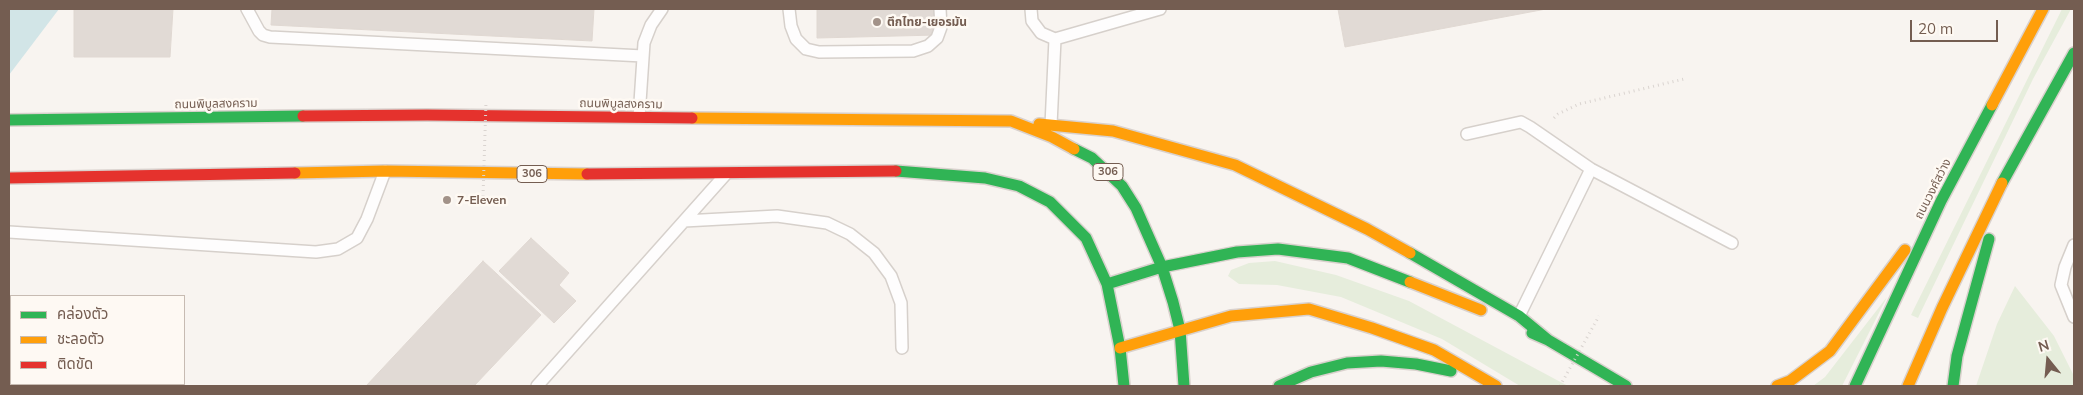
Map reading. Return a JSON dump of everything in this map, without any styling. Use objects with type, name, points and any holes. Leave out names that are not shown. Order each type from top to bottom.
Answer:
[{"type":"main road","name":"ถนนวงศ์สว่าง","points":[[1855,386],[1942,201],[2043,9]]},
{"type":"main road","points":[[1908,386],[1942,308],[2006,175],[2070,69],[2074,53]]},
{"type":"main road","name":"ถนนพิบูลสงคราม","points":[[11,120],[427,115],[1011,121],[1052,137],[1092,158],[1122,186],[1136,208],[1162,267],[1174,302],[1180,330],[1184,386]]},
{"type":"main road","points":[[1011,121],[1113,131],[1235,165],[1367,229],[1519,316],[1548,340]]},
{"type":"main road","name":"306","points":[[9,178],[385,171],[558,174],[896,171],[985,178],[1019,186],[1050,202],[1086,238],[1107,284]]},
{"type":"main road","points":[[1953,386],[1958,356],[2006,175]]},
{"type":"main road","points":[[1777,386],[1790,381],[1830,351],[1942,201]]},
{"type":"main road","points":[[1124,386],[1120,348],[1107,284],[1162,267],[1237,252],[1278,249],[1348,258],[1459,301],[1548,340],[1626,386]]},
{"type":"main road","points":[[1120,348],[1231,316],[1309,309],[1372,328],[1434,350],[1496,386]]},
{"type":"main road","points":[[1279,386],[1311,372],[1346,364],[1381,361],[1446,369],[1489,386]]},
{"type":"lane","points":[[247,9],[259,31],[270,37],[643,56]]},
{"type":"lane","points":[[639,118],[644,43],[650,24],[662,9]]},
{"type":"lane","points":[[790,9],[791,26],[796,39],[806,49],[818,52],[913,51],[928,46],[937,38],[941,26],[940,9]]},
{"type":"lane","points":[[1030,9],[1032,21],[1042,33],[1054,39],[1160,9]]},
{"type":"lane","points":[[1052,125],[1054,39]]},
{"type":"lane","points":[[1467,134],[1521,122],[1591,169],[1732,243]]},
{"type":"lane","points":[[1519,316],[1591,169]]},
{"type":"lane","points":[[9,232],[316,252],[338,249],[357,238],[385,171]]},
{"type":"lane","points":[[536,386],[726,173]]},
{"type":"lane","points":[[684,221],[776,216],[827,223],[850,234],[874,253],[891,276],[901,303],[902,348]]},
{"type":"lane","points":[[2074,244],[2065,267],[2061,285],[2074,318]]},
{"type":"path","points":[[1540,133],[1558,114],[1579,104],[1684,79]]},
{"type":"path","points":[[483,196],[486,102]]},
{"type":"path","points":[[1560,386],[1599,316]]},
{"type":"green space","points":[[2062,9],[2071,9],[2033,79],[1918,318],[1911,315]]},
{"type":"green space","points":[[1275,261],[1336,275],[1409,301],[1568,386],[1520,386],[1442,339],[1341,297],[1277,285],[1239,284],[1228,276],[1231,270],[1249,263]]},
{"type":"green space","points":[[2015,286],[2054,336],[2074,376],[2074,386],[1976,386],[1997,324]]},
{"type":"green space","points":[[1887,297],[1842,386],[1813,386],[1825,377]]},
{"type":"shaded area","points":[[9,9],[59,9],[9,75]]},
{"type":"building","points":[[74,9],[173,9],[170,57],[74,57]]},
{"type":"building","points":[[272,9],[594,9],[592,41],[271,25]]},
{"type":"building","name":"ตึกไทย-เยอรมัน","points":[[817,9],[937,9],[937,35],[817,38]]},
{"type":"building","points":[[1338,9],[1546,9],[1345,47]]},
{"type":"building","points":[[531,238],[569,273],[559,285],[576,301],[554,323],[499,271]]},
{"type":"building","points":[[483,261],[541,315],[474,386],[366,386]]},
{"type":"traffic: fast","points":[[2002,183],[2074,53]]},
{"type":"traffic: fast","points":[[1855,386],[1941,201],[1992,105]]},
{"type":"traffic: fast","points":[[9,120],[303,116]]},
{"type":"traffic: fast","points":[[1074,149],[1092,158],[1122,186],[1136,208],[1162,267],[1173,302],[1180,330],[1184,386]]},
{"type":"traffic: fast","points":[[896,171],[985,178],[1019,186],[1050,202],[1086,238],[1107,284],[1120,348],[1124,386]]},
{"type":"traffic: fast","points":[[1953,386],[1957,356],[1989,239]]},
{"type":"traffic: fast","points":[[1107,284],[1162,267],[1237,252],[1278,249],[1348,258],[1410,282]]},
{"type":"traffic: fast","points":[[1410,253],[1519,316],[1548,340]]},
{"type":"traffic: fast","points":[[1532,333],[1548,340],[1626,386]]},
{"type":"traffic: fast","points":[[1279,386],[1311,372],[1347,363],[1381,361],[1416,364],[1451,371]]},
{"type":"traffic: slow","points":[[1992,105],[2043,9]]},
{"type":"traffic: slow","points":[[692,118],[1011,121],[1052,137],[1074,149]]},
{"type":"traffic: slow","points":[[1039,124],[1113,131],[1235,165],[1367,229],[1410,253]]},
{"type":"traffic: slow","points":[[295,173],[385,171],[587,174]]},
{"type":"traffic: slow","points":[[1908,386],[1942,308],[2002,183]]},
{"type":"traffic: slow","points":[[1777,386],[1790,381],[1830,351],[1905,250]]},
{"type":"traffic: slow","points":[[1410,282],[1481,310]]},
{"type":"traffic: slow","points":[[1120,348],[1231,316],[1309,309],[1372,328],[1434,350],[1496,386]]},
{"type":"traffic: jam","points":[[303,116],[427,115],[692,118]]},
{"type":"traffic: jam","points":[[587,174],[896,171]]},
{"type":"traffic: jam","points":[[9,178],[295,173]]},
{"type":"place","name":"ตึกไทย-เยอรมัน","points":[[877,22]]},
{"type":"place","name":"7-Eleven","points":[[447,200]]}]
